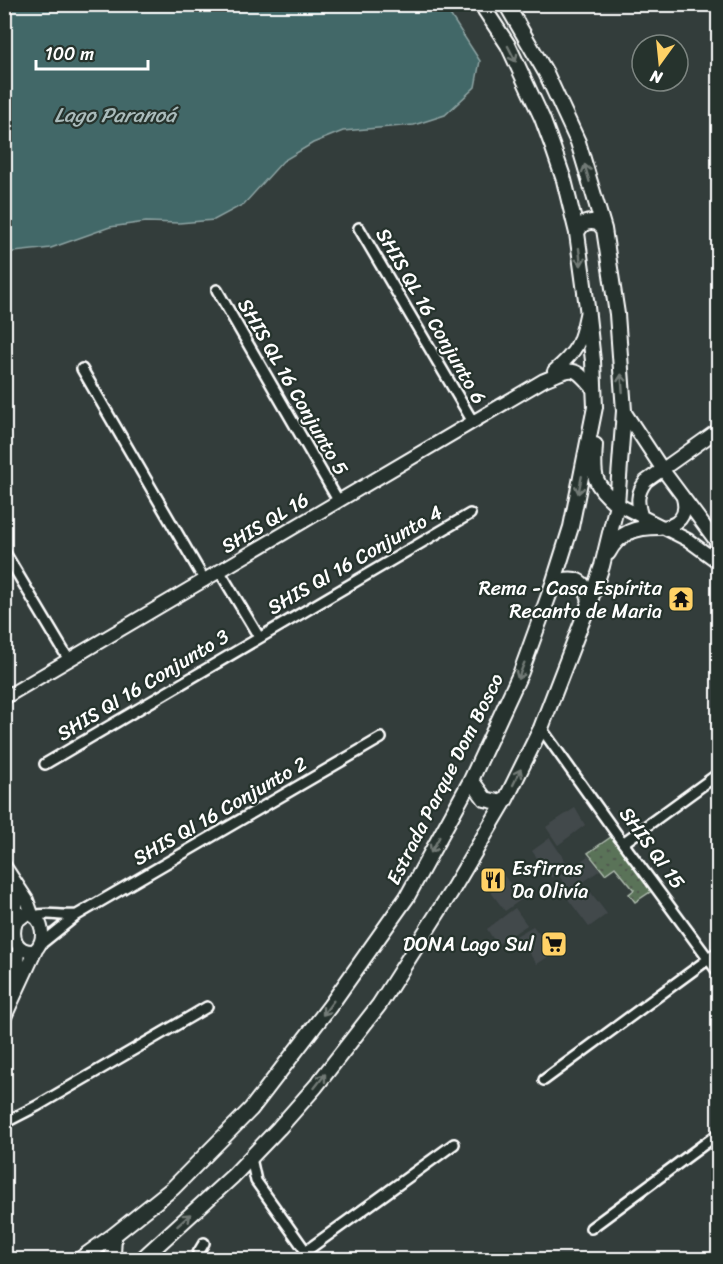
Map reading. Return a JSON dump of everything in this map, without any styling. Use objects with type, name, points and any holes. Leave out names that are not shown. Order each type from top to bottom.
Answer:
[{"type":"main road","name":"Estrada Parque Dom Bosco","points":[[83,1257],[173,1188],[251,1109],[330,1006],[407,897],[471,780],[522,672],[553,584],[571,527],[595,407],[587,307],[577,233],[564,180],[542,118],[508,45],[481,4]]},
{"type":"main road","points":[[506,4],[546,73],[578,142],[604,229],[617,314],[624,411],[617,504],[602,566]]},
{"type":"main road","points":[[577,233],[579,227],[586,222],[598,223],[604,229]]},
{"type":"main road","points":[[595,407],[593,472],[599,486],[617,504]]},
{"type":"main road","points":[[141,1260],[251,1158],[316,1086],[379,1005],[451,892],[506,799],[541,728],[611,546],[625,533],[642,528],[659,527]]},
{"type":"main road","points":[[553,584],[565,578],[581,583],[587,590],[590,601]]},
{"type":"main road","points":[[471,780],[485,799],[498,802],[506,799]]},
{"type":"main road","points":[[114,1235],[112,1247],[115,1260]]},
{"type":"main road","points":[[83,1257],[102,1260]]},
{"type":"street","name":"SHIS QL 16 Conjunto 6","points":[[359,228],[472,422]]},
{"type":"street","name":"SHIS QL 16 Conjunto 5","points":[[217,290],[339,502]]},
{"type":"street","name":"SHIS QL 16","points":[[544,380],[575,351],[581,336],[587,307]]},
{"type":"street","points":[[82,369],[205,581]]},
{"type":"street","name":"SHIS QL 16","points":[[4,698],[544,380],[570,369],[580,374],[594,390]]},
{"type":"street","points":[[624,411],[663,470],[718,544]]},
{"type":"street","points":[[642,518],[638,505],[639,491],[646,481],[718,430]]},
{"type":"street","points":[[659,527],[668,527],[680,520],[685,507],[683,496]]},
{"type":"street","points":[[617,504],[688,540],[718,562]]},
{"type":"street","name":"SHIS QI 16 Conjunto 4","points":[[258,637],[470,514]]},
{"type":"street","points":[[4,551],[69,660]]},
{"type":"street","points":[[220,572],[258,637]]},
{"type":"street","name":"SHIS QI 16 Conjunto 3","points":[[45,764],[258,637]]},
{"type":"street","name":"SHIS QI 15","points":[[541,728],[718,972]]},
{"type":"street","name":"SHIS QI 16 Conjunto 2","points":[[38,947],[76,915],[381,738]]},
{"type":"street","points":[[532,746],[545,744],[554,747]]},
{"type":"street","points":[[623,843],[718,774]]},
{"type":"street","points":[[4,1019],[38,947],[42,932],[39,921],[33,915],[27,900],[7,868]]},
{"type":"street","points":[[7,868],[16,901],[14,936],[19,948],[16,994]]},
{"type":"street","points":[[16,921],[24,915],[76,915]]},
{"type":"street","points":[[19,948],[26,951],[38,947]]},
{"type":"street","points":[[544,1080],[718,952]]},
{"type":"street","points":[[5,1122],[37,1106],[207,1007]]},
{"type":"street","points":[[591,1228],[718,1134]]},
{"type":"street","points":[[233,1176],[249,1176],[256,1181],[309,1255],[454,1144]]},
{"type":"street","points":[[251,1158],[256,1181]]},
{"type":"street","points":[[199,1260],[198,1253],[204,1243]]},
{"type":"shaded area","points":[[575,808],[585,825],[558,845],[546,827]]},
{"type":"shaded area","points":[[550,838],[568,865],[552,878],[532,851]]},
{"type":"shaded area","points":[[588,856],[600,870],[571,891],[559,876]]},
{"type":"shaded area","points":[[501,872],[522,899],[505,911],[484,883]]},
{"type":"shaded area","points":[[586,886],[607,914],[589,927],[568,899]]},
{"type":"shaded area","points":[[515,908],[527,925],[497,945],[487,929]]},
{"type":"shaded area","points":[[533,926],[554,953],[537,964],[516,936]]},
{"type":"green space","points":[[611,837],[653,890],[635,902],[629,894],[634,890],[615,867],[605,874],[588,853]]},
{"type":"water","name":"Lago Paranoá","points":[[4,5],[444,5],[480,61],[475,87],[445,115],[414,125],[343,131],[313,143],[283,161],[244,204],[214,220],[179,223],[146,222],[110,227],[51,248],[5,253]]},
{"type":"place","name":"Rema - Casa Espírita Recanto de Maria","points":[[681,599]]},
{"type":"place","name":"Esfirras Da Olivía","points":[[493,880]]},
{"type":"place","name":"DONA Lago Sul","points":[[554,944]]}]
